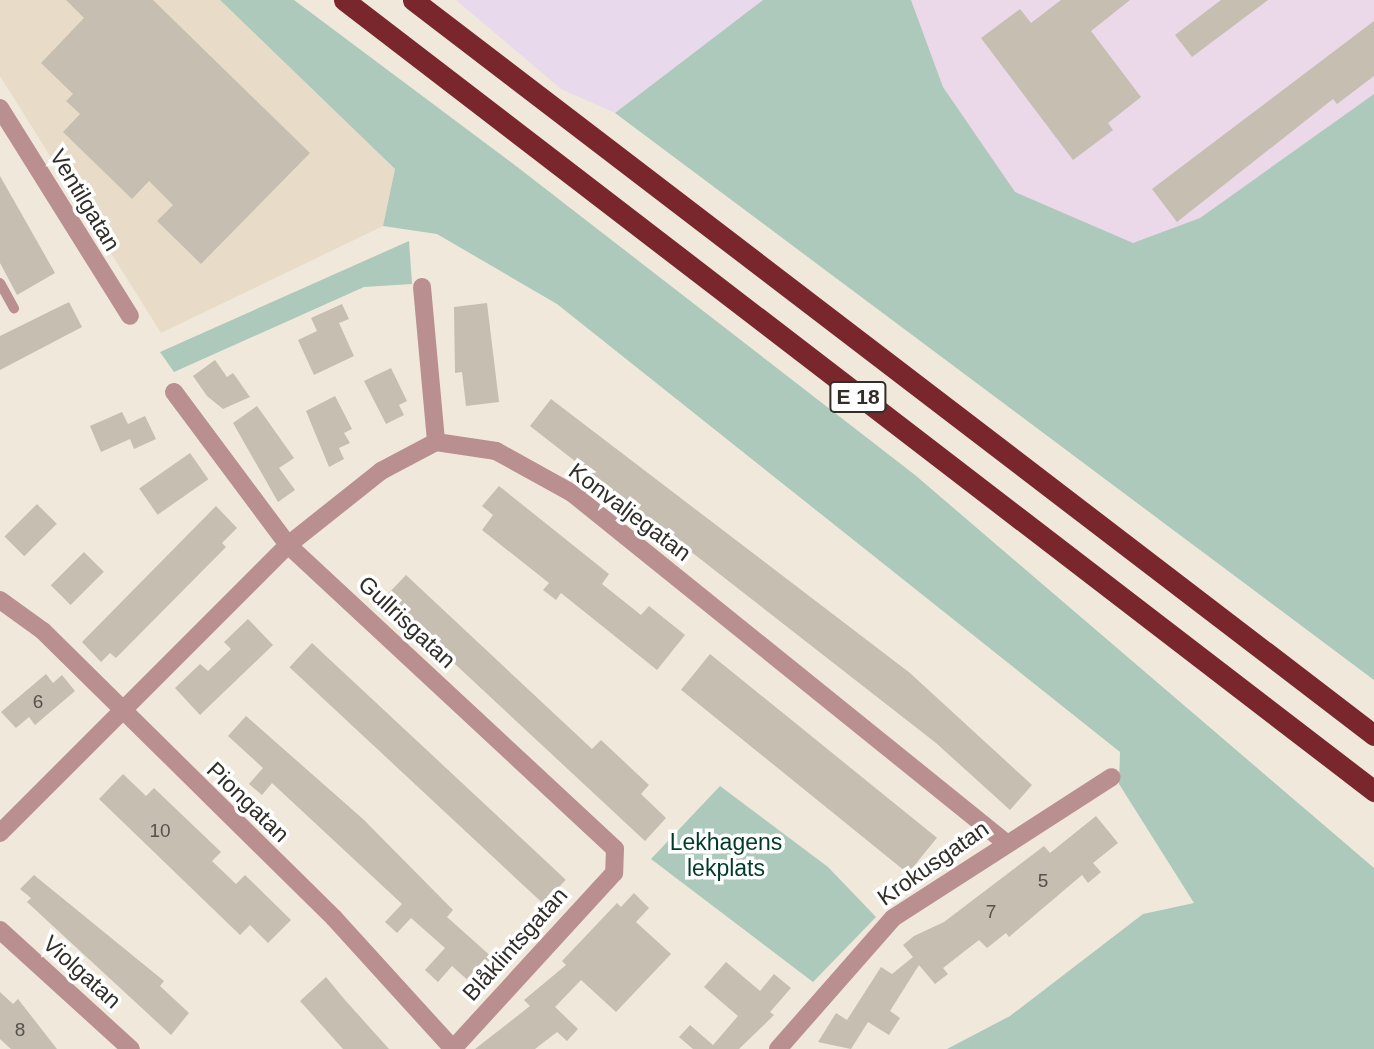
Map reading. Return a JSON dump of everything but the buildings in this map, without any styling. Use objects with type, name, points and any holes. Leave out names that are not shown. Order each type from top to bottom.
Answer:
[{"type":"highway","name":"E 18","points":[[344,0],[1374,791]]},
{"type":"highway","name":"E 18","points":[[413,0],[1374,735]]},
{"type":"street","name":"Ventilgatan","points":[[0,108],[130,316]]},
{"type":"street","points":[[0,833],[122,714],[288,545],[381,471],[436,442],[422,287]]},
{"type":"street","name":"Gullrisgatan","points":[[174,392],[288,545],[615,849],[614,873]]},
{"type":"street","name":"Konvaljegatan","points":[[436,442],[496,451],[572,493],[1005,842]]},
{"type":"street","name":"Piongatan","points":[[0,600],[43,631],[122,714],[334,918],[453,1049]]},
{"type":"street","name":"Krokusgatan","points":[[778,1049],[893,918],[1005,842],[1112,777]]},
{"type":"street","name":"Blåklintsgatan","points":[[453,1049],[614,873]]},
{"type":"street","name":"Violgatan","points":[[0,930],[131,1049]]},
{"type":"lane","points":[[0,284],[14,307]]},
{"type":"shaded area","points":[[0,0],[220,0],[395,169],[383,226],[161,333],[0,76]]},
{"type":"shaded area","points":[[456,0],[763,0],[615,113],[561,89]]},
{"type":"shaded area","points":[[911,0],[1374,0],[1374,94],[1200,218],[1133,244],[1015,193],[943,87]]},
{"type":"green space","points":[[220,0],[294,0],[516,166],[915,475],[1374,868],[1374,1049],[947,1049],[1010,1016],[1143,914],[1194,903],[1119,784],[1120,752],[557,304],[437,234],[383,226],[395,169]]},
{"type":"green space","points":[[763,0],[911,0],[943,87],[1015,192],[1133,243],[1200,218],[1374,94],[1374,680],[615,113]]},
{"type":"green space","points":[[409,241],[412,284],[364,287],[174,372],[160,352]]},
{"type":"green space","name":"Lekhagens lekplats","points":[[720,786],[828,867],[876,917],[813,982],[651,859]]}]
